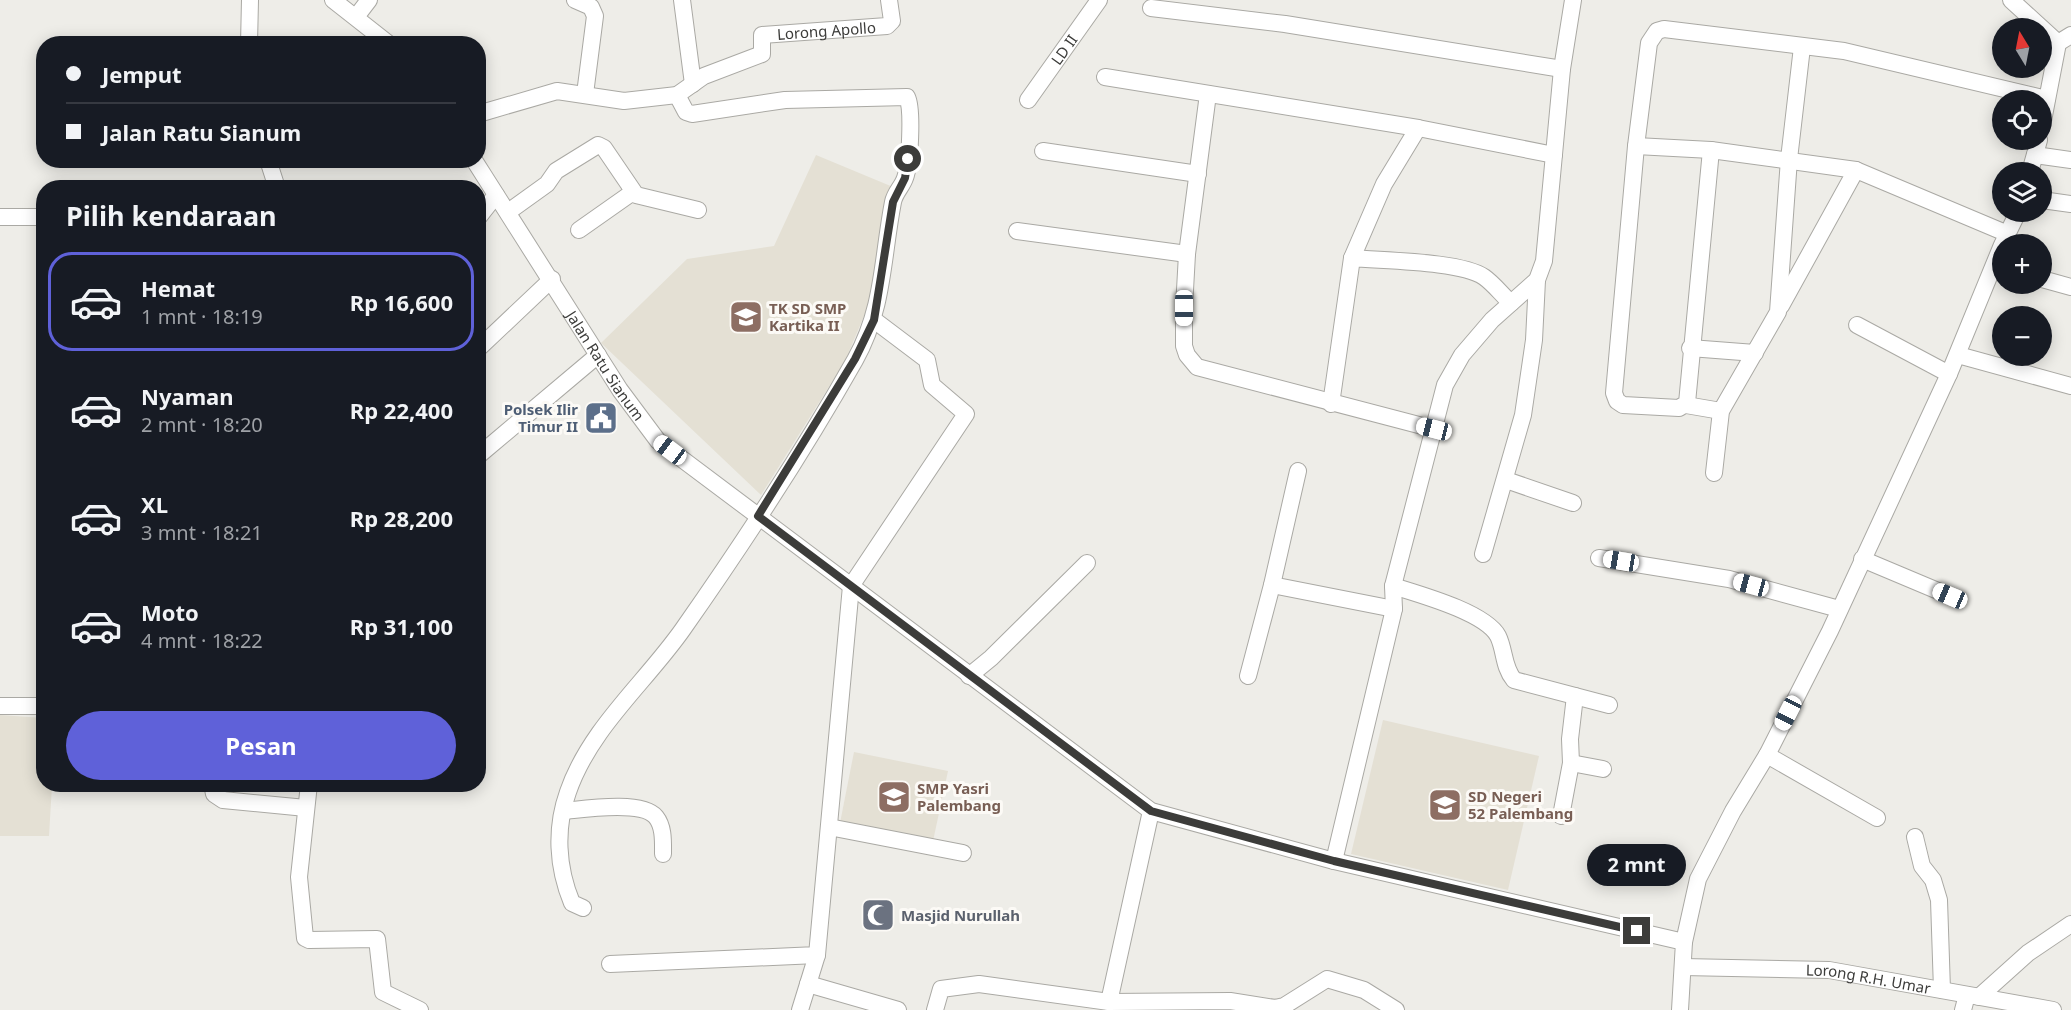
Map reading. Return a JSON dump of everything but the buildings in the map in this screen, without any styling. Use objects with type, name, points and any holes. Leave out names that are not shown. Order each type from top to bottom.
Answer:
[{"type":"street","points":[[249,36],[250,0]]},
{"type":"street","points":[[333,0],[380,36]]},
{"type":"street","points":[[356,16],[369,0]]},
{"type":"street","points":[[575,0],[591,7],[595,16],[585,94]]},
{"type":"street","points":[[486,112],[557,91],[624,101],[677,95],[693,84],[681,0]]},
{"type":"street","name":"Lorong Apollo","points":[[693,84],[719,69],[762,54],[762,35],[887,26],[892,21],[889,0]]},
{"type":"street","name":"LD II","points":[[1028,100],[1099,0]]},
{"type":"street","points":[[1483,554],[1523,415],[1534,340],[1537,280],[1546,252],[1562,69],[1573,0]]},
{"type":"street","points":[[2011,0],[2064,39],[2050,90]]},
{"type":"street","points":[[1151,8],[1285,24],[1562,69]]},
{"type":"street","points":[[1721,411],[1686,405],[1679,408],[1623,405],[1614,393],[1636,146],[1648,43],[1657,31],[1664,29],[1844,51],[2009,90]]},
{"type":"street","points":[[1778,312],[1790,159],[1802,47]]},
{"type":"street","points":[[1105,77],[1418,128],[1554,155]]},
{"type":"street","points":[[1208,94],[1187,254],[1184,346],[1191,361],[1197,367],[1331,404],[1434,429]]},
{"type":"street","points":[[583,908],[572,903],[562,872],[559,843],[568,790],[589,751],[613,715],[682,631],[758,516],[855,359],[874,320],[893,202],[906,174],[909,99],[891,96],[785,100],[692,114],[686,112],[677,95]]},
{"type":"street","points":[[1331,404],[1352,258],[1384,184],[1418,128]]},
{"type":"street","points":[[508,212],[548,184],[556,171],[598,145],[604,148],[633,192],[644,198],[698,210]]},
{"type":"street","points":[[1636,146],[1711,150],[1790,159],[1856,170],[1992,235]]},
{"type":"street","points":[[1686,405],[1711,150]]},
{"type":"street","points":[[2045,150],[2071,160]]},
{"type":"street","points":[[1043,151],[1198,174]]},
{"type":"street","name":"Jalan Ratu Sianum","points":[[479,168],[552,279],[598,355],[658,441],[1151,811],[1334,861],[1684,942]]},
{"type":"street","points":[[1714,473],[1721,411],[1856,170]]},
{"type":"street","points":[[579,230],[633,192]]},
{"type":"street","points":[[486,208],[496,195]]},
{"type":"street","points":[[2052,201],[2071,204]]},
{"type":"street","points":[[0,218],[36,217]]},
{"type":"street","points":[[1017,231],[1187,254]]},
{"type":"street","points":[[1352,258],[1475,272],[1485,278],[1511,303]]},
{"type":"street","points":[[486,341],[552,279]]},
{"type":"street","points":[[1334,861],[1394,609],[1393,586],[1445,385],[1462,355],[1492,320],[1537,280]]},
{"type":"street","points":[[1680,1010],[1684,942],[1698,879],[1733,811],[1767,755],[1839,609],[1992,280]]},
{"type":"street","points":[[2052,281],[2071,286]]},
{"type":"street","points":[[800,1010],[817,955],[852,586],[966,414],[932,385],[927,360],[874,320]]},
{"type":"street","points":[[1857,325],[1949,374]]},
{"type":"street","points":[[1690,348],[1755,352]]},
{"type":"street","points":[[486,449],[598,355]]},
{"type":"street","points":[[1958,355],[2071,386]]},
{"type":"street","points":[[1248,676],[1298,471]]},
{"type":"street","points":[[1506,480],[1573,503]]},
{"type":"street","points":[[1599,558],[1730,579],[1839,609]]},
{"type":"street","points":[[1862,559],[1950,596]]},
{"type":"street","points":[[969,676],[991,658],[1087,563]]},
{"type":"street","points":[[1272,585],[1394,609]]},
{"type":"street","points":[[1393,586],[1458,606],[1493,630],[1500,640],[1507,670],[1514,680],[1609,705]]},
{"type":"street","points":[[1561,816],[1571,763],[1569,740],[1575,696]]},
{"type":"street","points":[[0,706],[36,706]]},
{"type":"street","points":[[1767,755],[1877,818]]},
{"type":"street","points":[[1571,763],[1603,769]]},
{"type":"street","points":[[214,792],[223,800],[306,808]]},
{"type":"street","points":[[308,792],[300,877],[305,938],[309,940],[377,939],[383,992],[420,1010]]},
{"type":"street","points":[[564,811],[630,807],[645,809],[656,817],[663,832],[663,854]]},
{"type":"street","points":[[1109,1002],[1151,811]]},
{"type":"street","points":[[829,827],[963,853]]},
{"type":"street","points":[[1915,837],[1922,866],[1933,880],[1939,900],[1942,990]]},
{"type":"street","points":[[1970,1000],[2028,953],[2071,924]]},
{"type":"street","points":[[609,964],[817,955]]},
{"type":"street","name":"Lorong R.H. Umar","points":[[1683,967],[1829,969],[1942,990],[1970,1000],[2053,1010]]},
{"type":"street","points":[[935,1010],[940,989],[979,984],[1109,1002],[1230,1001],[1279,1007],[1327,979],[1364,990],[1396,1010]]},
{"type":"street","points":[[807,984],[898,1010]]},
{"type":"shaded area","name":"TK SD SMP Kartika II","points":[[816,155],[893,187],[875,290],[845,361],[761,495],[601,343],[687,259],[774,246]]},
{"type":"shaded area","points":[[0,715],[36,718],[36,792],[52,792],[49,836],[0,836]]},
{"type":"shaded area","name":"SD Negeri 52 Palembang","points":[[1383,720],[1539,756],[1508,890],[1351,854]]},
{"type":"shaded area","name":"SMP Yasri Palembang","points":[[854,752],[948,771],[933,841],[840,823]]},
{"type":"place","name":"TK SD SMP Kartika II","points":[[746,317]]},
{"type":"place","name":"Polsek Ilir Timur II","points":[[601,418]]},
{"type":"place","name":"SMP Yasri Palembang","points":[[894,797]]},
{"type":"place","name":"SD Negeri 52 Palembang","points":[[1445,805]]},
{"type":"place","name":"Masjid Nurullah","points":[[878,915]]},
{"type":"route","points":[[908,159],[904,182],[896,192],[893,202],[874,320],[855,359],[758,516],[1151,811],[1334,861],[1637,931]]}]
